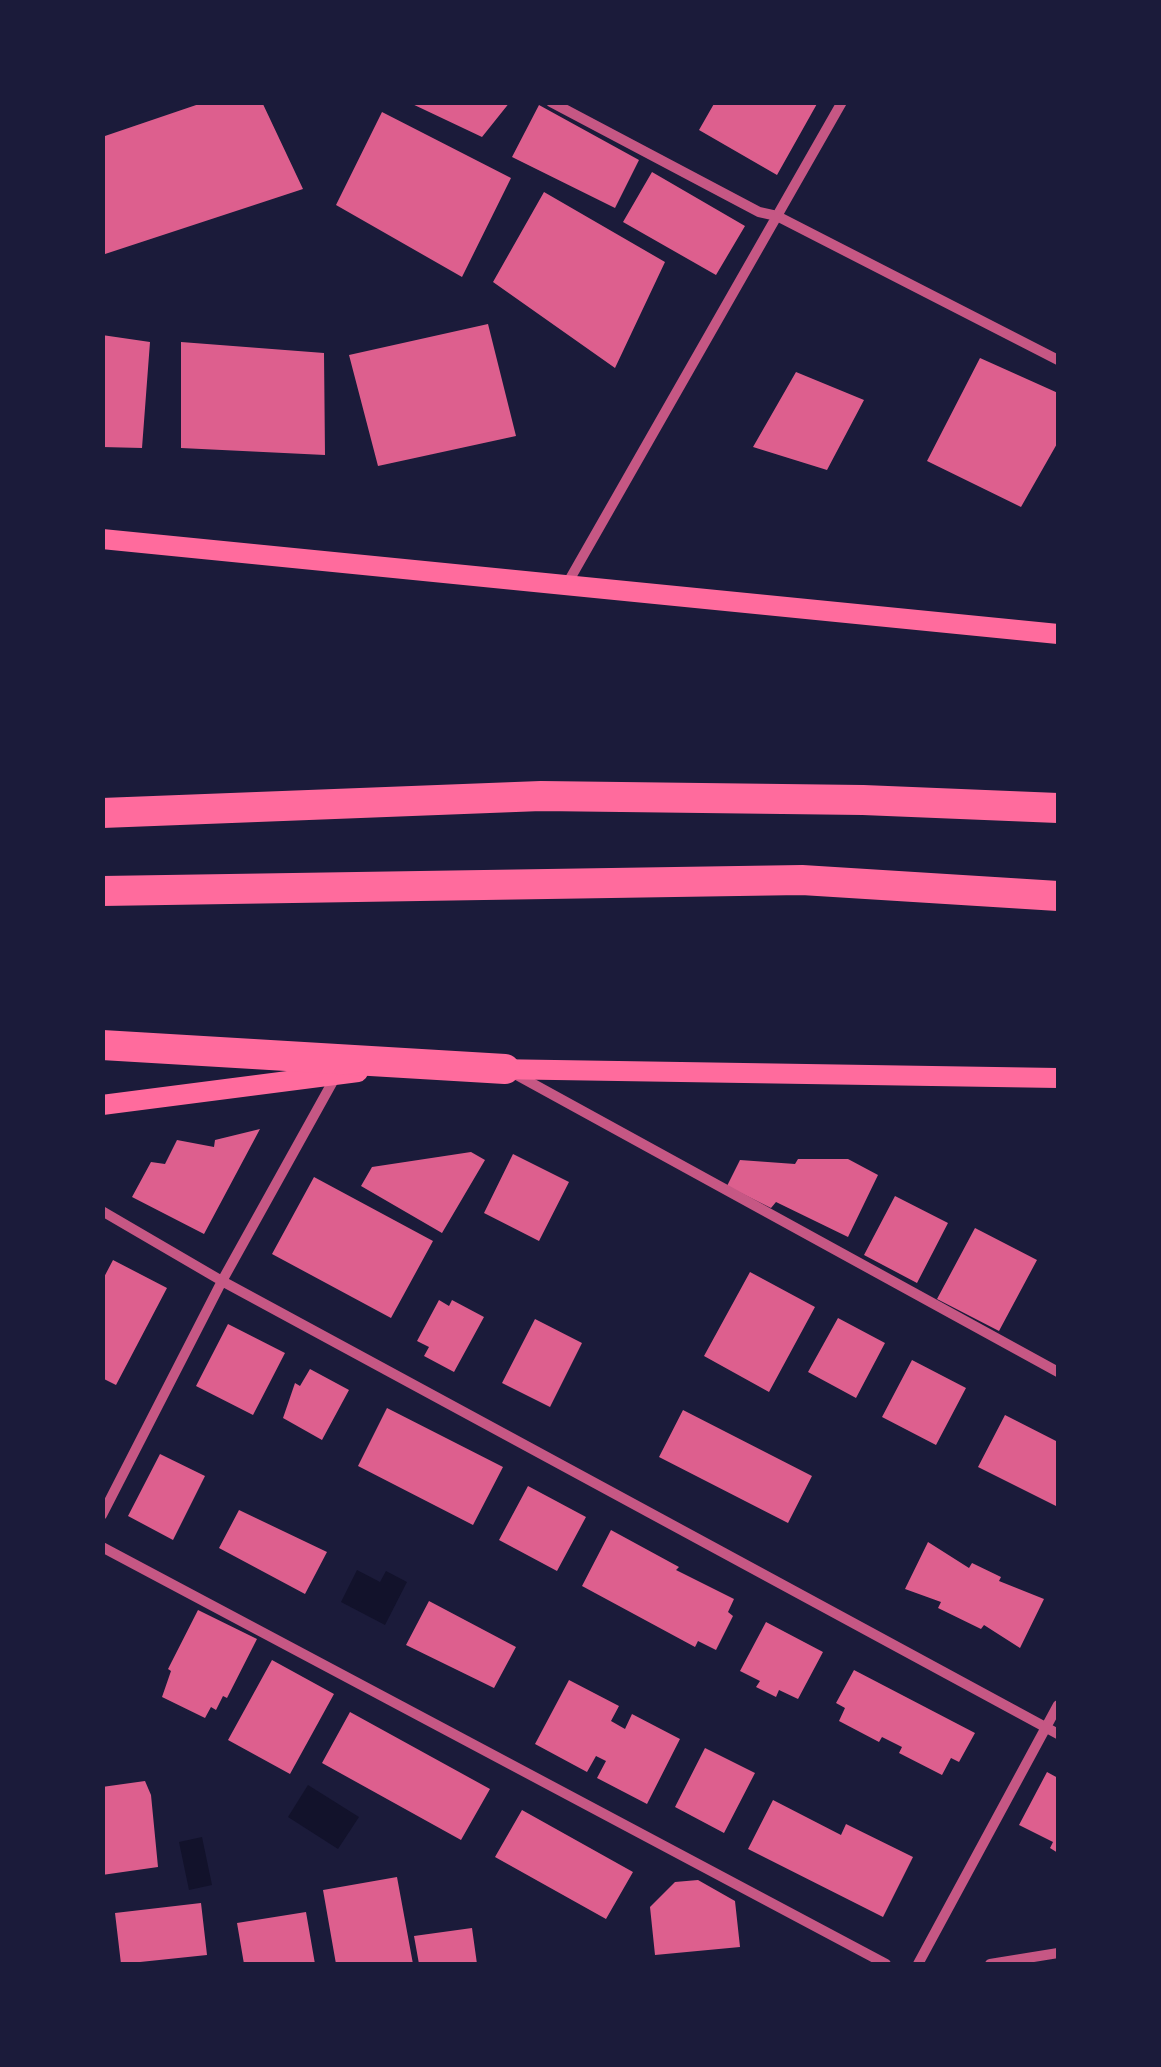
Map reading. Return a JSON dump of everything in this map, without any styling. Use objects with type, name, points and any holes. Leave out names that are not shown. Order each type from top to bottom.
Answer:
[{"type":"highway","points":[[102,813],[541,796],[863,800],[1058,808]]},
{"type":"highway","points":[[102,891],[802,880],[1058,896]]},
{"type":"highway","points":[[102,1045],[506,1069]]},
{"type":"main road","points":[[102,540],[1058,634]]},
{"type":"main road","points":[[102,1105],[338,1073],[506,1069],[1058,1078]]},
{"type":"street","points":[[552,102],[759,212],[777,216],[1058,360]]},
{"type":"street","points":[[566,585],[842,102]]},
{"type":"street","points":[[506,1069],[1058,1372]]},
{"type":"street","points":[[102,1516],[222,1280],[338,1073]]},
{"type":"street","points":[[102,1211],[1053,1732]]},
{"type":"street","points":[[102,1547],[886,1964]]},
{"type":"street","points":[[918,1964],[1053,1732],[1058,1705]]},
{"type":"street","points":[[990,1964],[1058,1953]]},
{"type":"shaded area","points":[[357,1570],[380,1582],[386,1571],[407,1582],[385,1625],[341,1602]]},
{"type":"shaded area","points":[[308,1785],[359,1817],[338,1849],[288,1817]]},
{"type":"shaded area","points":[[202,1837],[212,1885],[189,1890],[179,1842]]},
{"type":"building","points":[[205,102],[262,102],[303,189],[102,255],[102,137]]},
{"type":"building","points":[[408,102],[510,102],[482,137]]},
{"type":"building","points":[[715,102],[818,102],[777,175],[699,130]]},
{"type":"building","points":[[539,105],[639,160],[615,208],[512,157]]},
{"type":"building","points":[[382,112],[511,178],[462,277],[336,205]]},
{"type":"building","points":[[652,172],[745,226],[716,275],[623,222]]},
{"type":"building","points":[[544,192],[665,262],[615,368],[493,282]]},
{"type":"building","points":[[488,324],[516,436],[378,466],[349,355]]},
{"type":"building","points":[[102,335],[150,342],[142,448],[102,447]]},
{"type":"building","points":[[181,342],[324,353],[325,455],[181,448]]},
{"type":"building","points":[[980,358],[1058,393],[1058,442],[1021,507],[927,461]]},
{"type":"building","points":[[796,372],[864,400],[827,470],[753,447]]},
{"type":"building","points":[[260,1129],[204,1234],[132,1197],[151,1162],[165,1164],[177,1140],[214,1147],[215,1140]]},
{"type":"building","points":[[471,1152],[485,1160],[442,1233],[361,1186],[372,1167]]},
{"type":"building","points":[[513,1154],[569,1182],[539,1241],[484,1213]]},
{"type":"building","points":[[798,1159],[848,1159],[878,1175],[848,1237],[776,1202],[771,1208],[727,1186],[740,1160],[795,1164]]},
{"type":"building","points":[[314,1177],[433,1241],[391,1318],[272,1254]]},
{"type":"building","points":[[895,1196],[948,1223],[917,1283],[864,1255]]},
{"type":"building","points":[[975,1228],[1037,1260],[999,1331],[937,1299]]},
{"type":"building","points":[[113,1260],[167,1288],[116,1385],[102,1378],[102,1281]]},
{"type":"building","points":[[750,1272],[815,1307],[769,1392],[704,1356]]},
{"type":"building","points":[[439,1300],[449,1306],[452,1300],[484,1317],[454,1372],[424,1356],[429,1347],[417,1341]]},
{"type":"building","points":[[838,1318],[885,1343],[856,1398],[808,1372]]},
{"type":"building","points":[[535,1319],[582,1343],[550,1407],[502,1383]]},
{"type":"building","points":[[228,1324],[285,1353],[253,1415],[196,1386]]},
{"type":"building","points":[[912,1360],[966,1388],[936,1445],[882,1417]]},
{"type":"building","points":[[310,1369],[349,1390],[322,1440],[283,1418],[295,1383],[300,1386]]},
{"type":"building","points":[[387,1408],[503,1467],[473,1525],[358,1466]]},
{"type":"building","points":[[683,1410],[812,1476],[788,1523],[659,1457]]},
{"type":"building","points":[[1005,1415],[1058,1442],[1058,1507],[978,1467]]},
{"type":"building","points":[[160,1454],[205,1476],[173,1540],[128,1516]]},
{"type":"building","points":[[528,1486],[586,1517],[557,1571],[499,1540]]},
{"type":"building","points":[[239,1510],[327,1552],[305,1594],[219,1548]]},
{"type":"building","points":[[611,1530],[679,1567],[676,1570],[734,1599],[728,1612],[733,1616],[716,1650],[698,1641],[695,1647],[582,1586]]},
{"type":"building","points":[[928,1542],[969,1568],[972,1563],[1001,1577],[999,1581],[1044,1599],[1020,1648],[984,1625],[981,1629],[938,1608],[941,1602],[905,1589]]},
{"type":"building","points":[[429,1601],[516,1647],[494,1688],[406,1645]]},
{"type":"building","points":[[198,1610],[257,1639],[227,1698],[223,1696],[216,1710],[211,1707],[205,1718],[162,1697],[171,1671],[168,1669]]},
{"type":"building","points":[[766,1622],[823,1652],[798,1699],[779,1690],[776,1697],[756,1687],[760,1681],[740,1671]]},
{"type":"building","points":[[272,1660],[334,1694],[290,1774],[228,1740]]},
{"type":"building","points":[[854,1670],[975,1733],[959,1762],[951,1758],[942,1775],[899,1753],[902,1747],[882,1737],[879,1742],[839,1721],[845,1708],[836,1703]]},
{"type":"building","points":[[569,1680],[619,1706],[611,1721],[625,1729],[632,1714],[680,1739],[647,1804],[597,1778],[606,1761],[596,1756],[587,1772],[535,1744]]},
{"type":"building","points":[[350,1712],[490,1789],[461,1840],[322,1763]]},
{"type":"building","points":[[705,1748],[755,1773],[724,1833],[675,1807]]},
{"type":"building","points":[[1047,1772],[1058,1778],[1058,1853],[1050,1848],[1053,1842],[1019,1825]]},
{"type":"building","points":[[145,1781],[151,1795],[158,1867],[102,1875],[102,1787]]},
{"type":"building","points":[[773,1800],[841,1835],[846,1824],[913,1857],[883,1917],[748,1849]]},
{"type":"building","points":[[522,1810],[633,1872],[606,1919],[495,1857]]},
{"type":"building","points":[[397,1877],[413,1964],[336,1964],[323,1890]]},
{"type":"building","points":[[698,1880],[735,1901],[740,1947],[655,1955],[650,1907],[675,1882]]},
{"type":"building","points":[[201,1903],[207,1955],[121,1964],[115,1913]]},
{"type":"building","points":[[306,1912],[315,1964],[244,1964],[237,1923]]},
{"type":"building","points":[[472,1928],[477,1964],[419,1964],[414,1936]]}]
